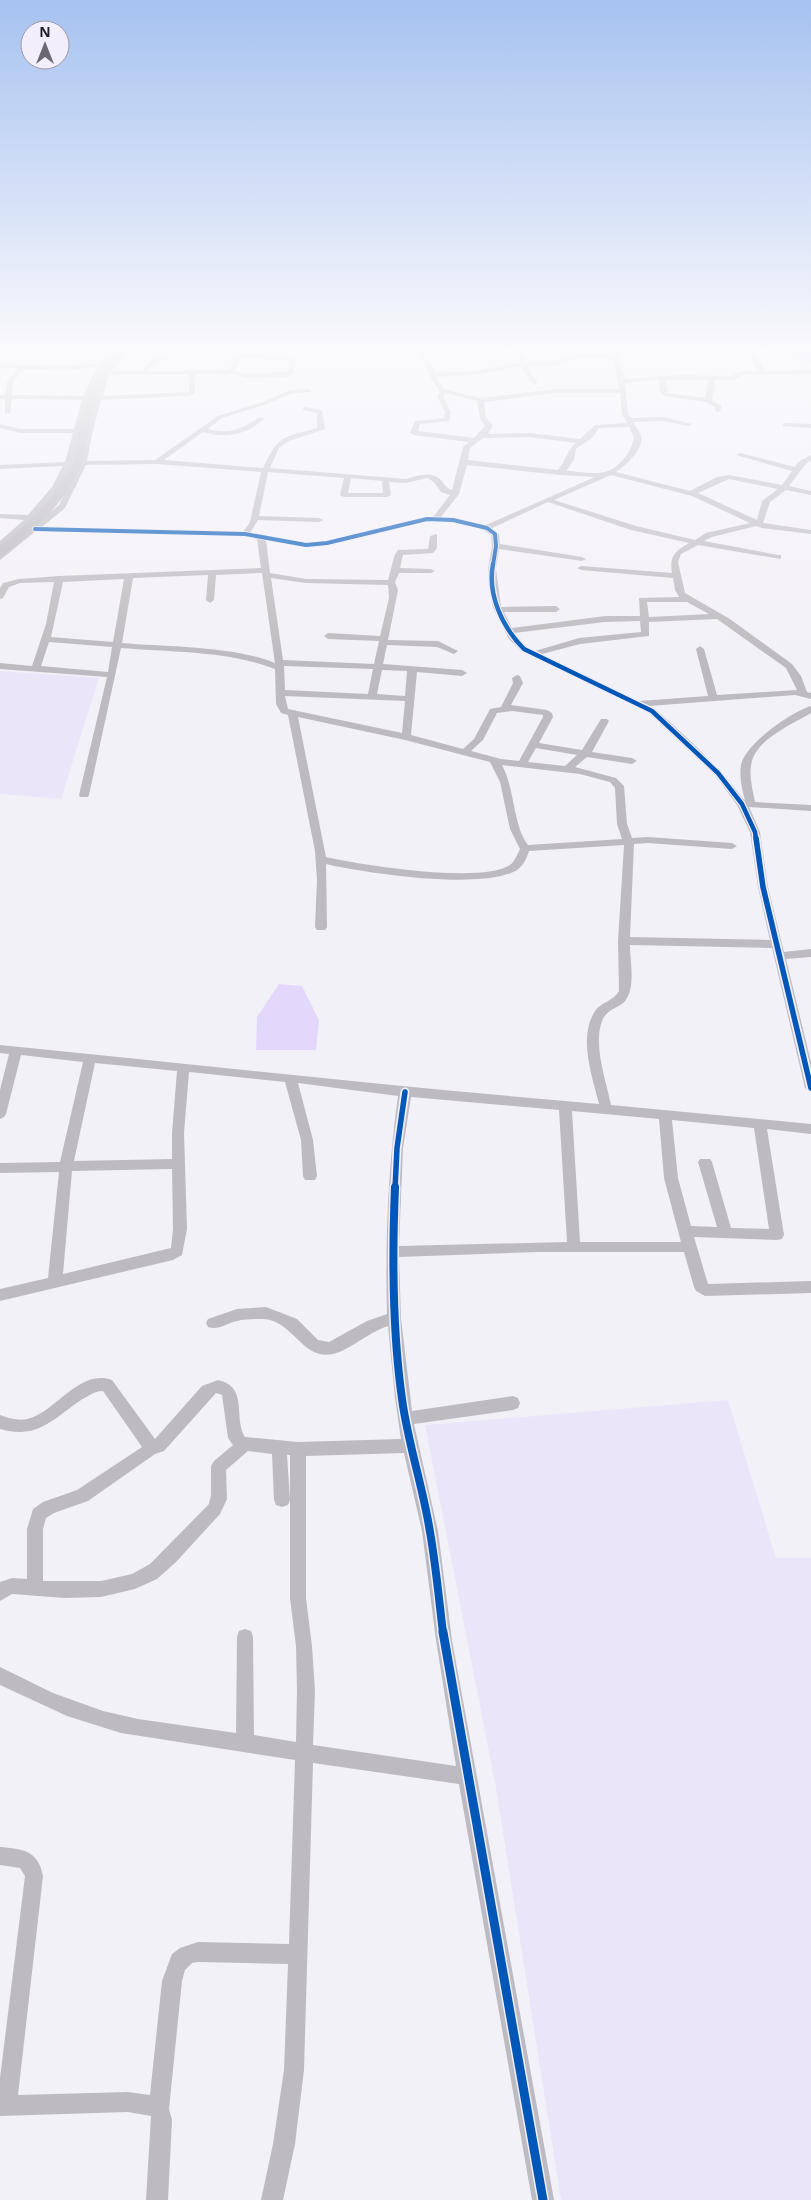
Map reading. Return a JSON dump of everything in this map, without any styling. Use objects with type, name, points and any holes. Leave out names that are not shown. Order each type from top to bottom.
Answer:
[{"type":"main road","points":[[0,552],[43,514],[59,494],[77,462],[79,453]]},
{"type":"street","points":[[0,545],[31,518],[47,500],[68,464],[71,453]]},
{"type":"street","points":[[0,558],[62,506],[83,463],[85,453]]},
{"type":"street","points":[[157,462],[170,453]]},
{"type":"street","points":[[245,534],[255,518],[265,470],[274,453]]},
{"type":"street","points":[[437,518],[455,494],[466,453]]},
{"type":"street","points":[[560,473],[570,460],[572,453]]},
{"type":"street","points":[[486,528],[608,474],[621,465],[631,453]]},
{"type":"street","points":[[740,455],[796,470]]},
{"type":"street","points":[[640,704],[807,694],[789,666],[718,616],[688,599],[679,590],[674,559],[678,553],[695,542],[718,532],[756,524],[762,519],[766,501],[784,488],[796,470],[811,457]]},
{"type":"street","points":[[83,463],[157,462],[406,481],[428,476],[437,480],[444,490],[455,494]]},
{"type":"street","points":[[464,462],[560,473],[608,474],[691,493],[735,510],[756,524],[770,528],[811,532]]},
{"type":"street","points":[[0,467],[68,464]]},
{"type":"street","points":[[348,476],[344,495],[387,495],[385,479]]},
{"type":"street","points":[[691,493],[726,478],[811,493]]},
{"type":"street","points":[[47,500],[64,501]]},
{"type":"street","points":[[548,500],[634,528],[695,542],[778,557]]},
{"type":"street","points":[[0,516],[31,518]]},
{"type":"street","points":[[255,518],[318,520]]},
{"type":"street","points":[[35,529],[245,534],[262,536],[291,544],[313,545],[437,518],[486,528],[495,534],[496,546],[492,569],[493,588],[498,610],[508,631],[524,649],[640,704],[662,718],[718,773],[746,804],[811,808]]},
{"type":"street","points":[[262,536],[265,572],[279,666],[282,708],[284,711],[292,715],[406,737],[494,760],[607,777],[618,784],[621,791],[622,824],[630,851],[624,941],[624,994],[622,998],[601,1011],[594,1025],[593,1037],[606,1109]]},
{"type":"street","points":[[391,582],[394,579],[400,553],[430,551],[433,548],[434,536]]},
{"type":"street","points":[[496,546],[582,559]]},
{"type":"street","points":[[581,568],[677,576]]},
{"type":"street","points":[[396,570],[431,571]]},
{"type":"street","points":[[0,596],[6,585],[13,582],[59,578],[212,572],[265,572],[320,582],[391,582]]},
{"type":"street","points":[[210,600],[212,572]]},
{"type":"street","points":[[84,794],[112,676],[129,575]]},
{"type":"street","points":[[35,669],[47,640],[56,606],[59,578]]},
{"type":"street","points":[[372,696],[393,598],[394,590],[391,582]]},
{"type":"street","points":[[534,654],[579,641],[645,635],[643,599],[688,599]]},
{"type":"street","points":[[498,610],[556,609]]},
{"type":"street","points":[[508,631],[605,619],[718,616]]},
{"type":"street","points":[[328,636],[438,644],[454,651]]},
{"type":"street","points":[[47,640],[117,644],[235,655],[279,666],[378,666],[462,672]]},
{"type":"street","points":[[700,649],[713,699]]},
{"type":"street","points":[[0,666],[100,673],[112,676]]},
{"type":"street","points":[[406,737],[412,669]]},
{"type":"street","points":[[505,708],[518,683],[517,678]]},
{"type":"street","points":[[281,693],[410,699]]},
{"type":"street","points":[[465,752],[478,740],[491,713],[505,708],[536,710],[547,713],[548,717],[522,765]]},
{"type":"street","points":[[809,712],[764,739],[752,751],[746,763],[746,804],[755,832],[763,887],[779,956],[806,1036],[811,1088]]},
{"type":"street","points":[[292,715],[320,859],[322,880],[321,927]]},
{"type":"street","points":[[568,770],[594,741],[604,721]]},
{"type":"street","points":[[532,744],[632,761]]},
{"type":"street","points":[[494,760],[506,784],[520,845],[525,848],[656,841],[732,846]]},
{"type":"street","points":[[320,859],[370,870],[441,875],[486,874],[503,872],[515,866],[521,860],[525,848]]},
{"type":"street","points":[[624,941],[776,944]]},
{"type":"street","points":[[779,956],[811,953]]},
{"type":"street","points":[[0,1049],[290,1078],[405,1092],[566,1105],[811,1129]]},
{"type":"street","points":[[0,1114],[16,1050]]},
{"type":"street","points":[[55,1282],[66,1166],[90,1058]]},
{"type":"street","points":[[0,1294],[174,1254],[180,1229],[178,1164],[183,1067]]},
{"type":"street","points":[[290,1078],[307,1140],[310,1176]]},
{"type":"street","points":[[405,1092],[397,1148],[392,1252],[394,1318],[406,1419],[410,1446],[430,1531],[444,1640],[493,1929],[543,2200]]},
{"type":"street","points":[[566,1105],[574,1247]]},
{"type":"street","points":[[665,1116],[671,1178],[701,1287],[705,1290],[811,1287]]},
{"type":"street","points":[[685,1231],[777,1235],[760,1125]]},
{"type":"street","points":[[705,1162],[726,1233]]},
{"type":"street","points":[[0,1168],[178,1164]]},
{"type":"street","points":[[392,1252],[689,1246]]},
{"type":"street","points":[[213,1323],[238,1315],[266,1314],[292,1323],[314,1346],[331,1348],[341,1345],[372,1325],[394,1318]]},
{"type":"street","points":[[0,1422],[12,1426],[30,1425],[86,1390],[98,1384],[105,1384],[152,1446]]},
{"type":"street","points":[[152,1446],[159,1446],[207,1391],[217,1386],[223,1387],[229,1392],[236,1438],[238,1443],[244,1445],[298,1449],[410,1446]]},
{"type":"street","points":[[406,1419],[512,1403]]},
{"type":"street","points":[[0,1593],[4,1588],[12,1586],[76,1590],[92,1589],[133,1581],[151,1572],[166,1560],[210,1514],[218,1503],[220,1494],[219,1466],[244,1445]]},
{"type":"street","points":[[35,1587],[34,1529],[39,1514],[50,1507],[82,1496],[148,1451],[152,1446]]},
{"type":"street","points":[[279,1448],[282,1500]]},
{"type":"street","points":[[272,2200],[284,2144],[294,2070],[305,1754],[306,1663],[298,1598],[298,1449]]},
{"type":"street","points":[[245,1638],[245,1743]]},
{"type":"street","points":[[0,1676],[22,1689],[48,1699],[135,1727],[305,1754],[467,1776]]},
{"type":"street","points":[[0,1856],[19,1858],[30,1862],[34,1868],[4,2105],[128,2102],[153,2106],[158,2109]]},
{"type":"street","points":[[157,2200],[162,2120],[158,2109],[172,1980],[176,1964],[186,1954],[198,1952],[298,1954]]},
{"type":"shaded area","points":[[0,671],[99,678],[61,799],[0,794]]},
{"type":"shaded area","points":[[279,984],[302,986],[319,1020],[316,1050],[256,1050],[257,1017]]},
{"type":"shaded area","points":[[728,1400],[776,1558],[811,1558],[811,2200],[561,2200],[496,1788],[425,1425]]},
{"type":"cycle path","points":[[35,529],[245,534],[306,545],[327,543],[427,519],[453,520],[487,528],[495,534],[496,546],[492,569],[497,608],[512,637],[524,649],[652,711],[718,773],[742,804],[755,832],[763,887],[811,1088]]},
{"type":"cycle path","points":[[405,1092],[397,1148],[392,1252],[394,1318],[402,1398],[410,1446],[430,1531],[444,1640],[543,2200]]}]
